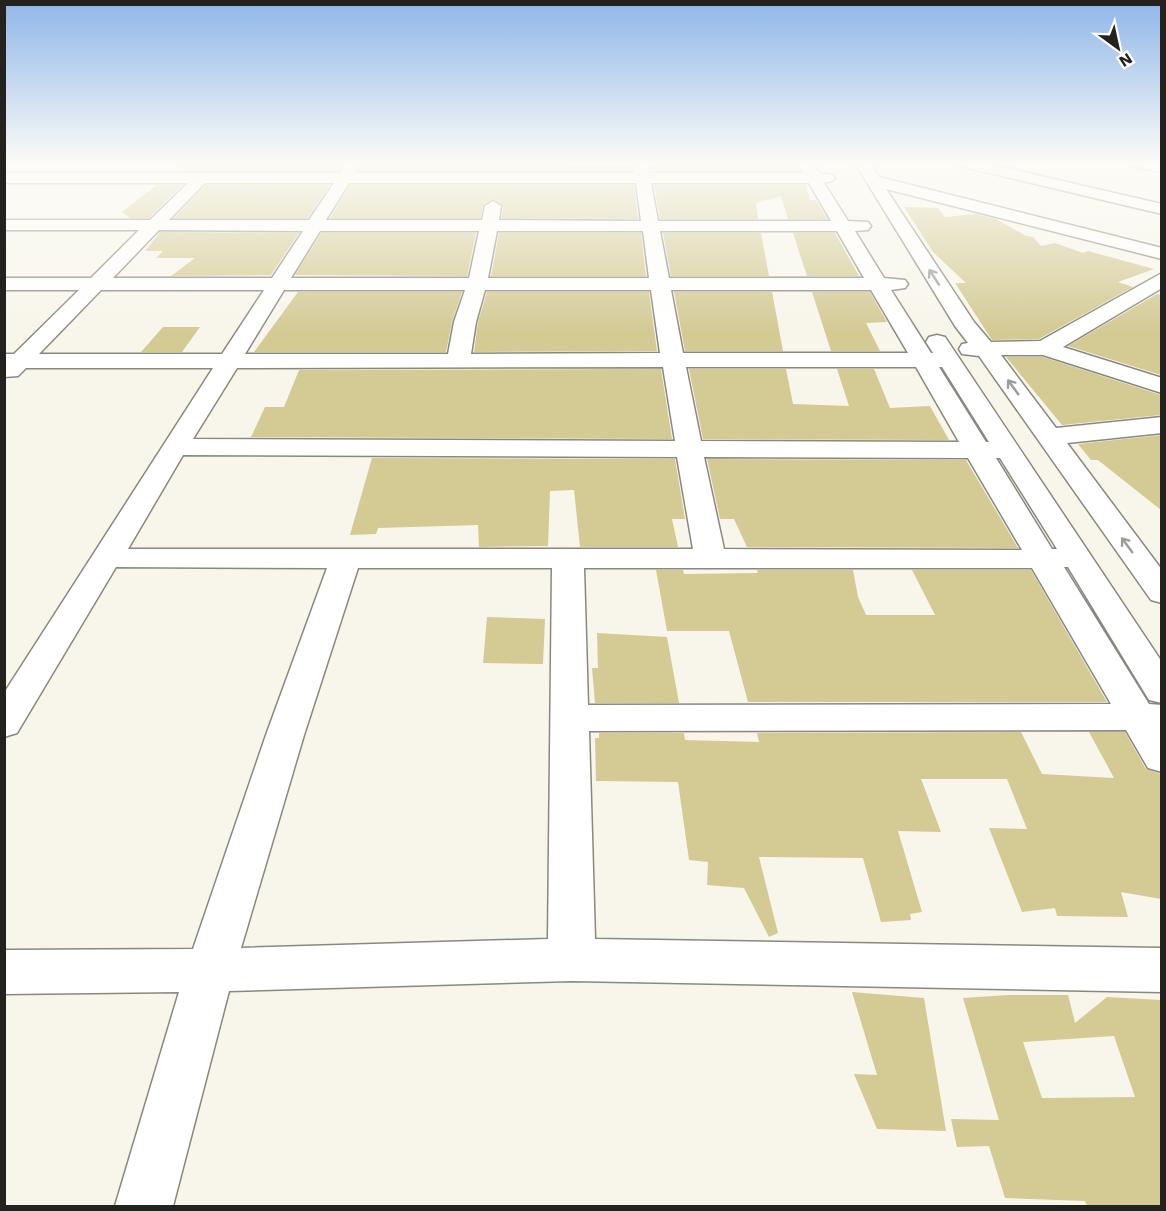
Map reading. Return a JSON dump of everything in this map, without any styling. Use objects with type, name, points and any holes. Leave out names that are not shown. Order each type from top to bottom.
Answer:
[{"type":"street","points":[[54,220],[154,225],[851,226]]},
{"type":"street","points":[[10,366],[159,220]]},
{"type":"street","points":[[4,723],[319,220]]},
{"type":"street","points":[[458,361],[465,322],[477,284],[490,220]]},
{"type":"street","points":[[649,220],[710,559]]},
{"type":"street","points":[[847,220],[887,284],[1008,450],[1085,568],[1153,709],[1161,759]]},
{"type":"street","points":[[896,220],[966,326],[987,350],[1158,582]]},
{"type":"street","points":[[1025,220],[1161,254]]},
{"type":"street","points":[[1045,348],[1161,279]]},
{"type":"street","points":[[4,284],[887,284]]},
{"type":"street","points":[[1126,298],[1153,306]]},
{"type":"street","points":[[10,366],[229,361],[673,361],[938,356],[987,350],[1045,348],[1161,386]]},
{"type":"street","points":[[938,356],[975,448],[1042,559],[1153,709]]},
{"type":"street","points":[[1049,437],[1161,425]]},
{"type":"street","points":[[175,447],[975,448],[1008,450]]},
{"type":"street","points":[[106,558],[1042,559],[1158,582]]},
{"type":"street","points":[[144,1206],[210,970],[285,735],[346,558]]},
{"type":"street","points":[[568,558],[572,960]]},
{"type":"street","points":[[569,718],[1153,709]]},
{"type":"street","points":[[4,972],[210,970],[572,960],[1161,970]]},
{"type":"building","points":[[912,220],[997,220],[1026,236],[1033,237],[1041,246],[1055,243],[1083,253],[1088,251],[1154,269],[1118,282],[1133,287],[1039,339],[992,340],[955,283],[966,283],[933,252]]},
{"type":"building","points":[[160,232],[299,233],[271,275],[171,276],[195,258],[156,258],[163,251],[145,251]]},
{"type":"building","points":[[321,233],[476,233],[467,276],[295,275]]},
{"type":"building","points":[[499,233],[641,233],[646,276],[491,276]]},
{"type":"building","points":[[663,233],[761,233],[769,276],[671,276]]},
{"type":"building","points":[[793,233],[835,233],[859,276],[807,276]]},
{"type":"building","points":[[298,292],[462,292],[452,322],[446,352],[254,352]]},
{"type":"building","points":[[487,292],[649,292],[657,351],[474,352],[478,322]]},
{"type":"building","points":[[674,292],[772,292],[783,351],[685,351]]},
{"type":"building","points":[[812,292],[870,292],[887,322],[866,323],[880,351],[831,351]]},
{"type":"building","points":[[1157,294],[1161,295],[1161,375],[1068,346]]},
{"type":"building","points":[[163,327],[200,327],[182,352],[141,352]]},
{"type":"building","points":[[1006,357],[1043,357],[1161,395],[1161,415],[1062,425]]},
{"type":"building","points":[[661,369],[672,439],[251,437],[265,407],[284,407],[299,370]]},
{"type":"building","points":[[689,369],[786,369],[793,404],[849,406],[837,369],[874,369],[890,408],[930,406],[949,440],[703,439]]},
{"type":"building","points":[[1161,435],[1161,510],[1098,460],[1091,460],[1078,444]]},
{"type":"building","points":[[372,458],[675,459],[685,519],[672,519],[678,547],[580,547],[574,490],[550,491],[548,546],[479,547],[478,525],[378,528],[376,534],[350,535]]},
{"type":"building","points":[[707,459],[966,460],[1018,548],[747,547],[734,519],[720,519]]},
{"type":"building","points":[[656,570],[683,570],[684,574],[758,573],[757,570],[853,570],[858,597],[866,615],[935,615],[912,570],[1031,570],[1107,702],[748,702],[729,631],[667,631]]},
{"type":"building","points":[[487,617],[545,619],[543,664],[483,663]]},
{"type":"building","points":[[597,633],[667,637],[679,703],[595,703],[592,668],[598,668]]},
{"type":"building","points":[[1021,732],[1042,774],[1114,778],[1089,732],[1125,732],[1146,769],[1161,774],[1161,899],[1121,892],[1128,917],[1057,916],[1055,908],[1022,912],[989,828],[1027,829],[1007,779],[921,779],[941,832],[898,831],[922,912],[910,914],[911,920],[881,922],[863,858],[759,857],[778,933],[769,937],[744,888],[707,885],[708,862],[689,860],[678,782],[596,781],[595,738],[599,738],[599,733],[684,733],[685,740],[759,742],[757,733]]},
{"type":"building","points":[[852,992],[924,998],[946,1131],[877,1129],[854,1074],[877,1075]]},
{"type":"building","points":[[1068,995],[1075,1023],[1107,997],[1161,1000],[1161,1206],[1087,1206],[1085,1201],[1005,1198],[989,1146],[957,1147],[951,1119],[999,1120],[963,998]],"holes":[[[1114,1036],[1135,1097],[1042,1098],[1023,1042]]]}]
